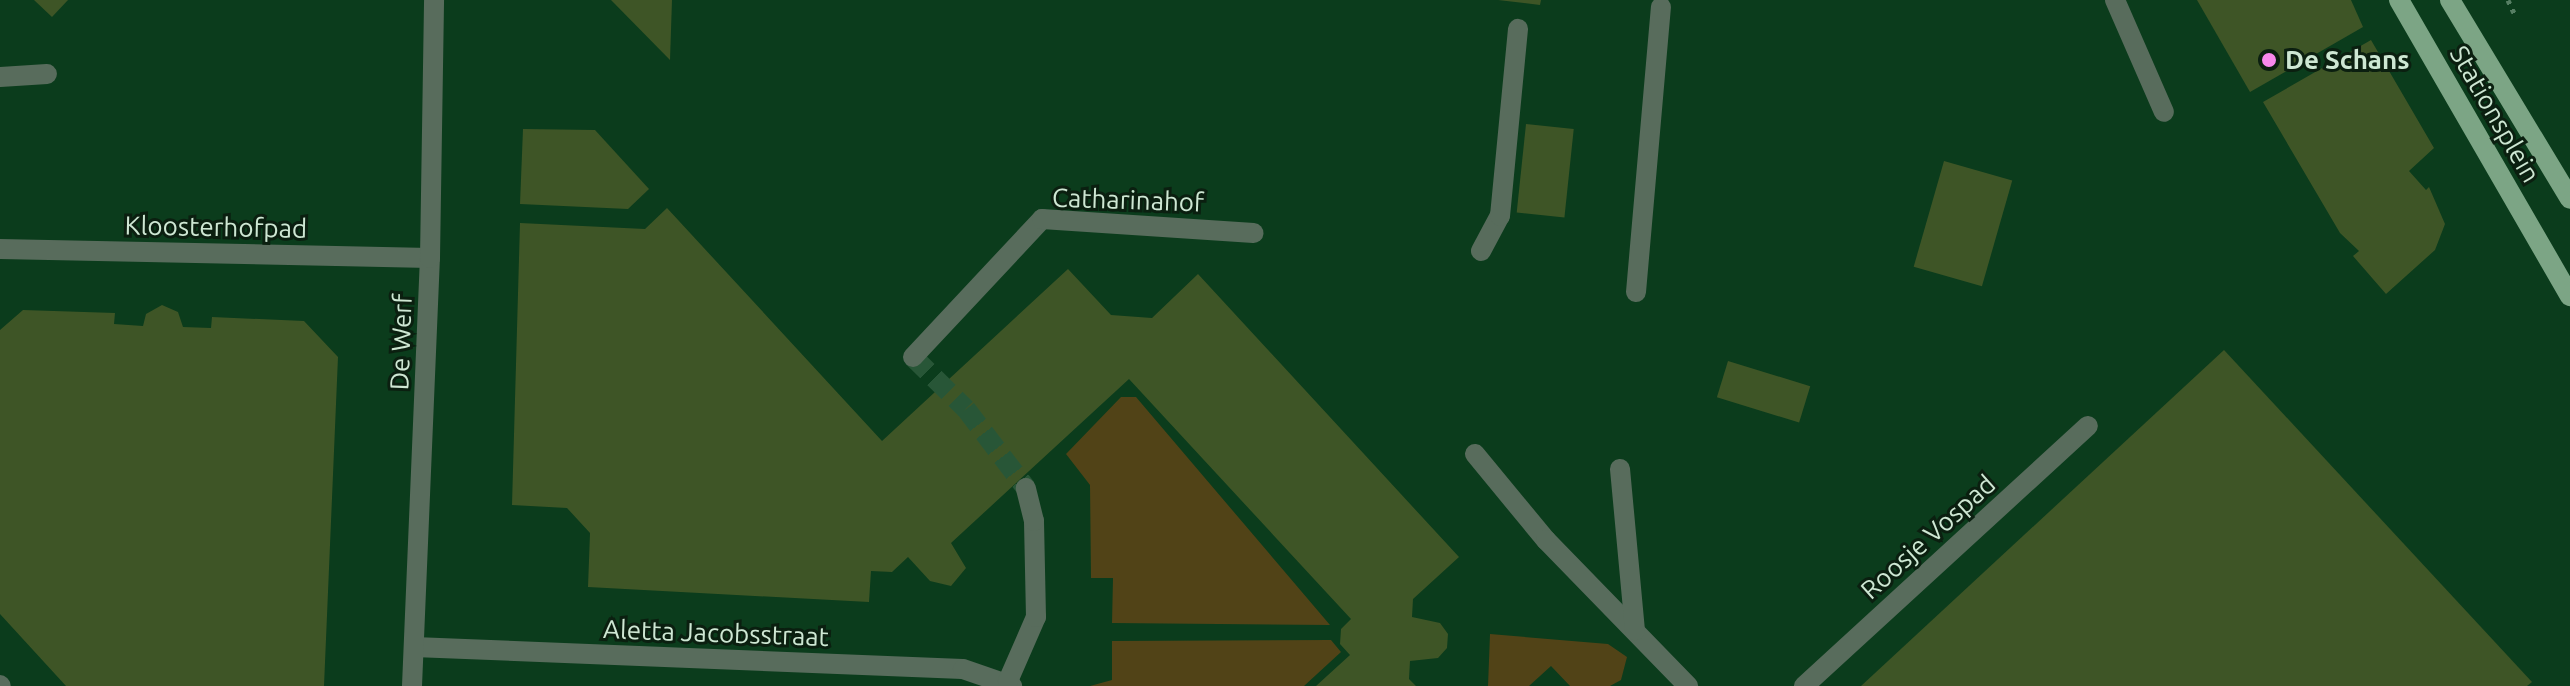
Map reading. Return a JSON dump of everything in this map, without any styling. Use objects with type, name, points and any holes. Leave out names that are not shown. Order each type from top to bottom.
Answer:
[{"type":"main road","name":"Stationsplein","points":[[2399,0],[2570,296]]},
{"type":"main road","name":"Stationsplein","points":[[2450,0],[2570,199]]},
{"type":"street","name":"De Werf","points":[[412,686],[430,258],[434,0]]},
{"type":"street","points":[[2115,0],[2164,112]]},
{"type":"street","points":[[1636,292],[1661,7]]},
{"type":"street","points":[[1481,251],[1500,216],[1518,29]]},
{"type":"street","points":[[0,77],[47,74]]},
{"type":"street","name":"Catharinahof","points":[[913,357],[1042,219],[1254,233]]},
{"type":"street","name":"Kloosterhofpad","points":[[0,249],[430,258]]},
{"type":"street","name":"Roosje Vospad","points":[[1804,686],[2088,426]]},
{"type":"street","points":[[1475,454],[1546,540],[1688,686]]},
{"type":"street","points":[[1620,469],[1635,630]]},
{"type":"street","points":[[1010,683],[1036,617],[1034,521],[1026,488]]},
{"type":"street","name":"Aletta Jacobsstraat","points":[[414,647],[963,669],[1010,683]]},
{"type":"shaded area","points":[[1121,397],[1136,397],[1330,625],[1112,623],[1113,578],[1091,578],[1090,485],[1066,454]]},
{"type":"shaded area","points":[[1490,634],[1608,644],[1627,657],[1621,680],[1610,686],[1570,686],[1551,666],[1529,686],[1488,686]]},
{"type":"shaded area","points":[[1331,640],[1341,652],[1304,686],[1090,686],[1112,680],[1112,641]]},
{"type":"building","points":[[34,0],[68,0],[52,17]]},
{"type":"building","points":[[611,0],[672,0],[670,60]]},
{"type":"building","points":[[1498,0],[1541,0],[1540,5]]},
{"type":"building","name":"De Schans","points":[[2197,0],[2351,0],[2363,27],[2250,92]]},
{"type":"building","points":[[2371,40],[2434,148],[2409,171],[2426,190],[2429,187],[2445,224],[2435,250],[2386,294],[2353,256],[2359,251],[2340,233],[2263,102]]},
{"type":"building","points":[[1526,124],[1574,129],[1564,218],[1517,213]]},
{"type":"building","points":[[523,129],[595,130],[649,189],[628,209],[520,204]]},
{"type":"building","points":[[1944,161],[2012,181],[1982,286],[1914,267]]},
{"type":"building","points":[[667,208],[882,441],[1068,269],[1111,315],[1152,318],[1198,274],[1459,557],[1413,599],[1412,617],[1440,623],[1448,634],[1447,648],[1438,658],[1410,661],[1409,679],[1416,686],[1316,686],[1350,655],[1340,644],[1341,629],[1351,619],[1129,379],[951,543],[966,568],[951,586],[930,581],[908,557],[892,572],[871,571],[869,602],[588,587],[590,533],[567,508],[512,505],[520,223],[645,229]]},
{"type":"building","points":[[162,305],[178,312],[183,327],[211,328],[212,317],[304,321],[338,357],[324,686],[66,686],[0,614],[0,330],[23,310],[115,313],[114,324],[143,326],[146,314]]},
{"type":"building","points":[[2224,350],[2532,682],[2527,686],[1861,686]]},
{"type":"building","points":[[1728,361],[1810,386],[1799,422],[1717,397]]},
{"type":"tunnel","points":[[913,357],[966,409],[1026,488]]},
{"type":"place","name":"De Schans","points":[[2269,60]]}]
